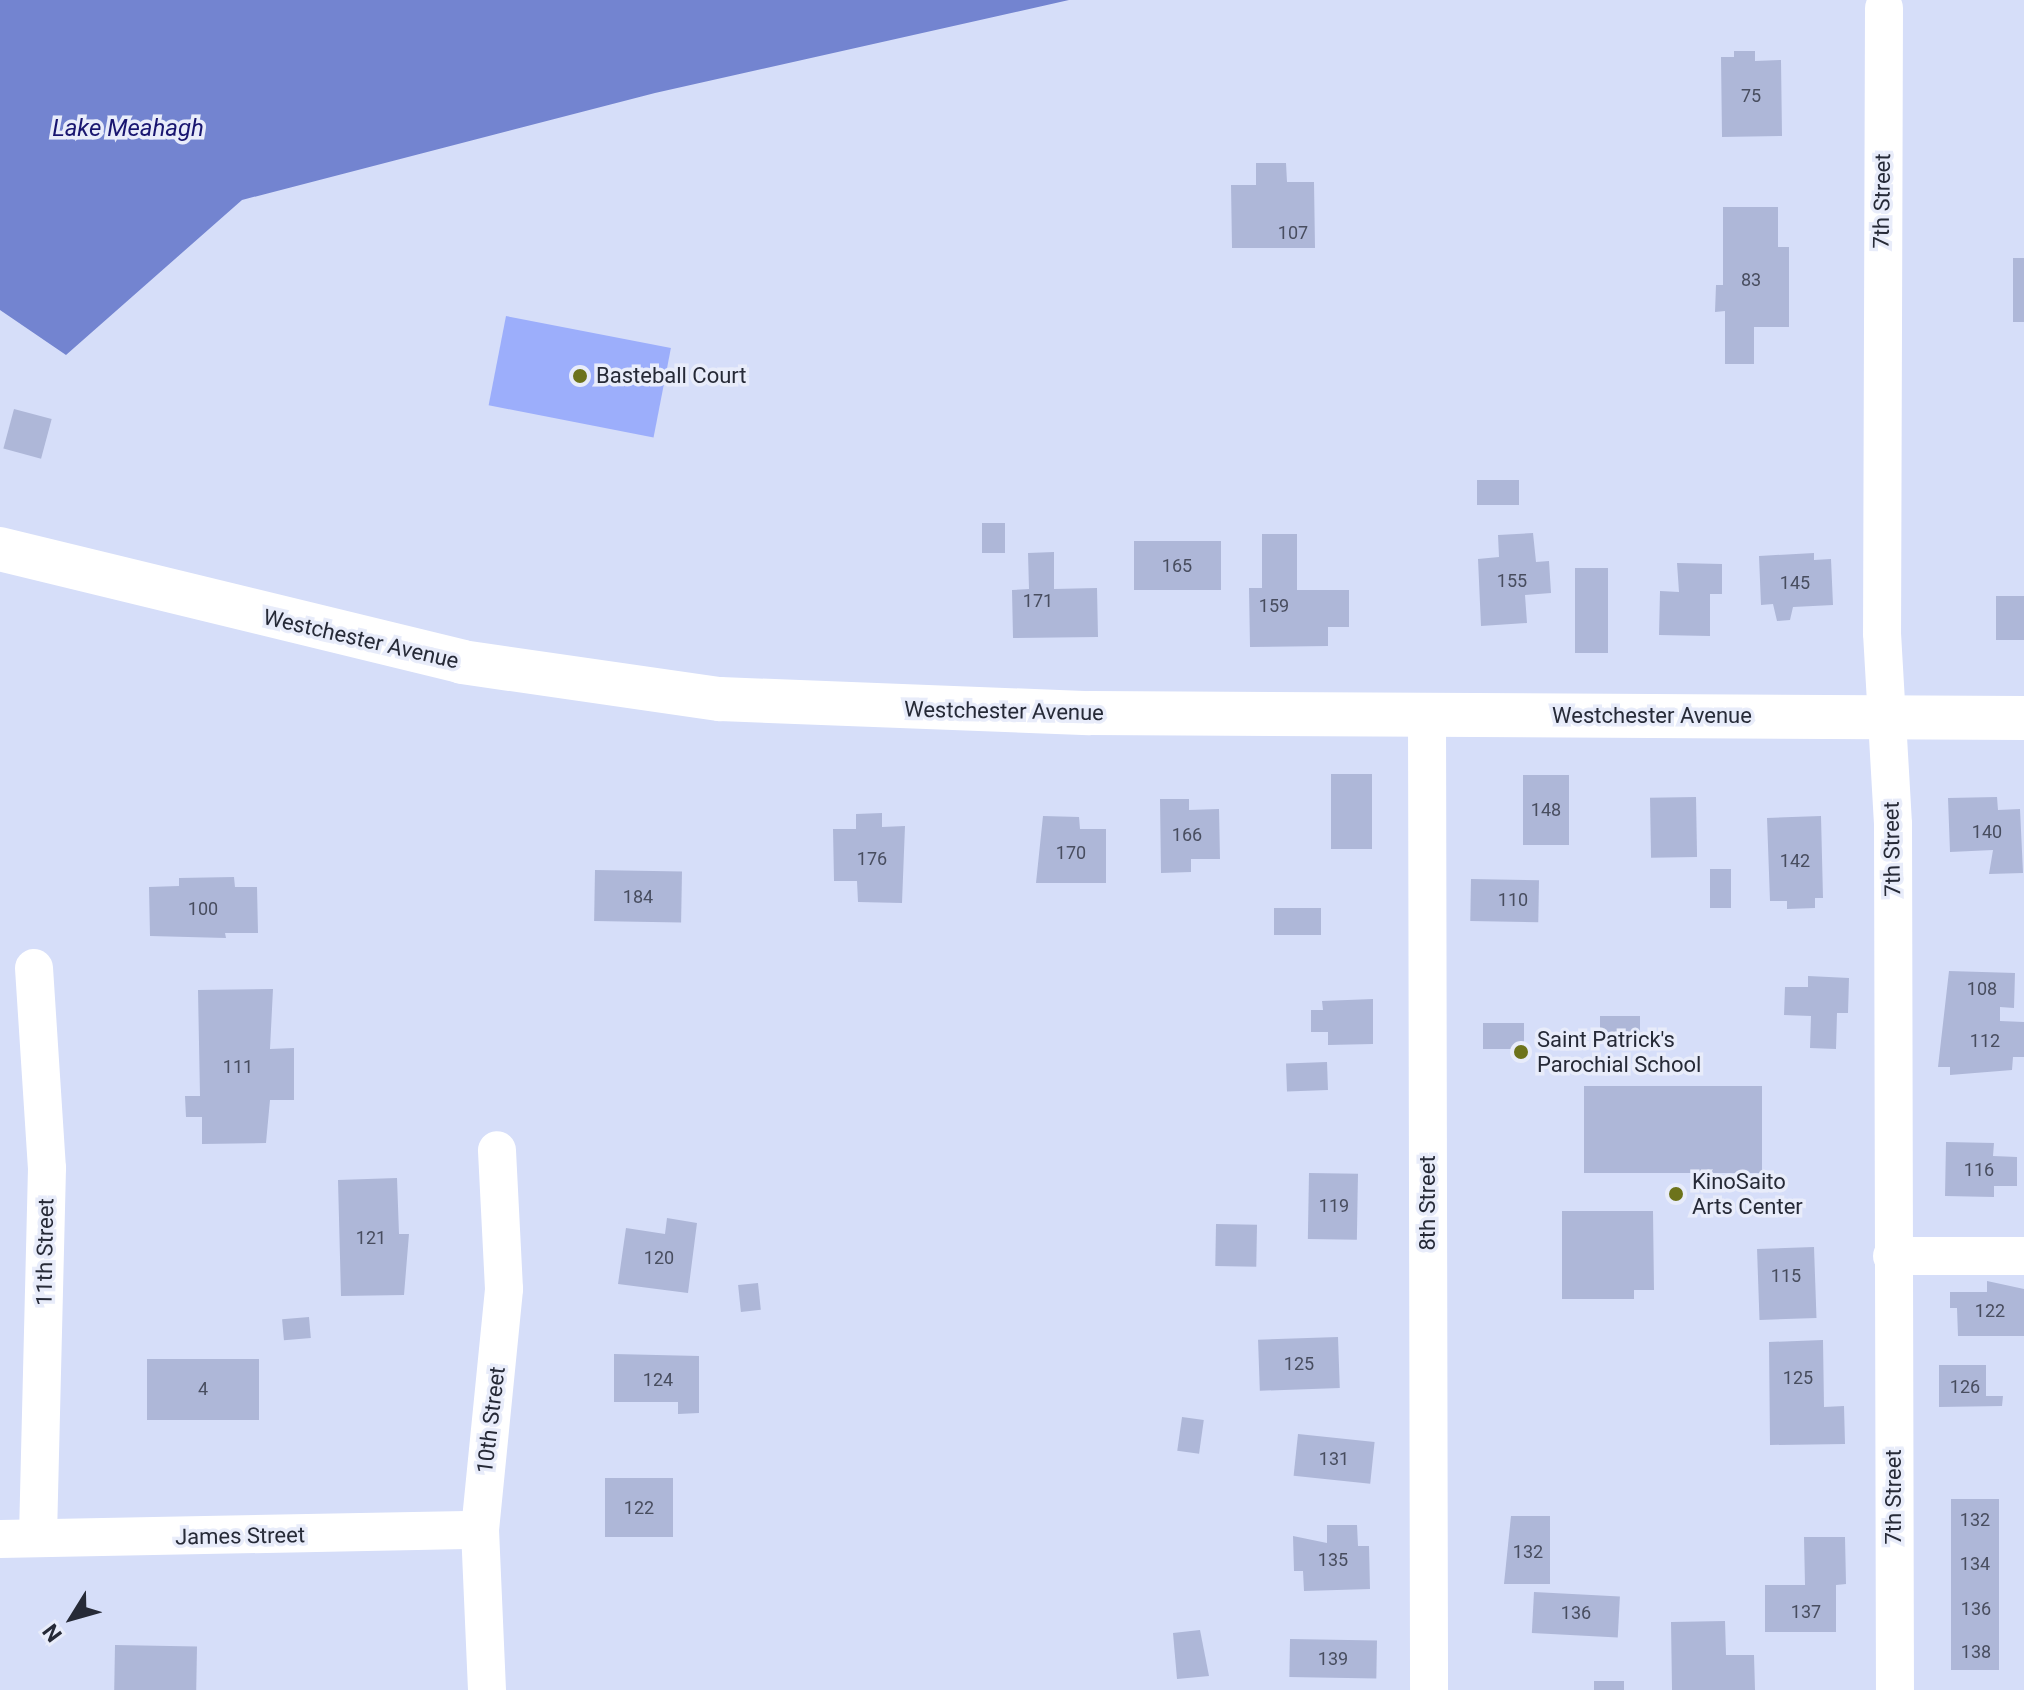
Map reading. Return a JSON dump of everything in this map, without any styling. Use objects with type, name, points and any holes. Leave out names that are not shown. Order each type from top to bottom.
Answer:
[{"type":"street","name":"7th Street","points":[[1884,8],[1885,717],[1893,824],[1895,1690]]},
{"type":"street","name":"Westchester Avenue","points":[[0,549],[331,634],[586,684],[872,708],[2024,718]]},
{"type":"street","name":"8th Street","points":[[1427,715],[1429,1690]]},
{"type":"street","name":"11th Street","points":[[34,968],[47,1168],[38,1537]]},
{"type":"street","name":"10th Street","points":[[487,1690],[480,1530],[504,1289],[497,1150]]},
{"type":"street","points":[[1892,1256],[2024,1256]]},
{"type":"street","name":"James Street","points":[[0,1539],[480,1530]]},
{"type":"shaded area","name":"Basteball Court","points":[[506,316],[671,348],[654,437],[489,405]]},
{"type":"water","name":"Lake Meahagh","points":[[0,0],[1069,0],[655,93],[242,200],[66,355],[0,310]]},
{"type":"building","points":[[1734,51],[1755,51],[1755,61],[1781,60],[1782,136],[1722,137],[1721,57],[1734,57]]},
{"type":"building","points":[[1256,163],[1286,163],[1287,182],[1314,182],[1315,248],[1232,248],[1231,185],[1256,185]]},
{"type":"building","points":[[1723,207],[1778,207],[1778,247],[1789,247],[1789,327],[1754,327],[1754,364],[1725,364],[1725,311],[1715,312],[1716,285],[1723,285]]},
{"type":"building","points":[[2013,258],[2024,258],[2024,322],[2013,322]]},
{"type":"building","points":[[14,409],[52,419],[41,459],[3,449]]},
{"type":"building","points":[[1477,480],[1519,480],[1519,505],[1477,505]]},
{"type":"building","points":[[982,523],[1005,523],[1005,553],[982,553]]},
{"type":"building","points":[[1533,533],[1536,562],[1549,561],[1551,593],[1525,595],[1527,623],[1481,626],[1478,559],[1499,557],[1498,535]]},
{"type":"building","points":[[1262,534],[1297,534],[1297,590],[1349,590],[1349,627],[1328,627],[1328,646],[1250,647],[1249,588],[1262,588]]},
{"type":"building","points":[[1134,541],[1221,541],[1221,590],[1134,590]]},
{"type":"building","points":[[1054,552],[1054,589],[1097,588],[1098,637],[1013,638],[1012,590],[1029,589],[1028,553]]},
{"type":"building","points":[[1814,553],[1814,560],[1831,559],[1833,605],[1793,607],[1790,620],[1777,621],[1773,604],[1761,605],[1759,556]]},
{"type":"building","points":[[1677,563],[1722,564],[1722,594],[1710,594],[1710,636],[1659,635],[1660,591],[1679,592]]},
{"type":"building","points":[[1575,568],[1608,568],[1608,653],[1575,653]]},
{"type":"building","points":[[1996,596],[2024,596],[2024,640],[1996,640]]},
{"type":"building","points":[[1331,774],[1372,774],[1372,849],[1331,849]]},
{"type":"building","points":[[1523,775],[1569,775],[1569,845],[1523,845]]},
{"type":"building","points":[[1696,797],[1697,857],[1651,858],[1650,798]]},
{"type":"building","points":[[1997,797],[1998,810],[2020,809],[2023,873],[1989,874],[1993,850],[1950,852],[1948,798]]},
{"type":"building","points":[[1160,799],[1189,799],[1189,810],[1219,809],[1220,859],[1191,859],[1191,872],[1161,873]]},
{"type":"building","points":[[882,813],[882,827],[905,826],[902,903],[858,902],[857,881],[834,881],[833,829],[856,829],[856,814]]},
{"type":"building","points":[[1043,816],[1079,817],[1080,829],[1106,829],[1106,883],[1036,883]]},
{"type":"building","points":[[1821,816],[1823,898],[1815,898],[1815,908],[1787,909],[1787,901],[1770,901],[1767,818]]},
{"type":"building","points":[[1710,869],[1731,869],[1731,908],[1710,908]]},
{"type":"building","points":[[595,870],[682,872],[681,923],[594,921]]},
{"type":"building","points":[[234,877],[235,887],[257,887],[258,933],[225,933],[226,938],[150,936],[149,887],[179,886],[179,878]]},
{"type":"building","points":[[1471,879],[1539,880],[1538,922],[1470,921]]},
{"type":"building","points":[[1274,908],[1321,908],[1321,935],[1274,935]]},
{"type":"building","points":[[1949,971],[2015,973],[2014,1008],[2000,1007],[2000,1021],[2024,1022],[2024,1057],[2013,1057],[2012,1070],[1950,1075],[1950,1067],[1938,1067]]},
{"type":"building","points":[[1808,976],[1849,978],[1848,1013],[1837,1013],[1836,1049],[1810,1048],[1811,1016],[1784,1015],[1785,987],[1808,987]]},
{"type":"building","points":[[273,989],[270,1049],[294,1048],[294,1100],[270,1100],[266,1143],[202,1144],[202,1117],[186,1117],[185,1096],[200,1096],[198,990]]},
{"type":"building","points":[[1373,999],[1373,1044],[1328,1045],[1328,1032],[1311,1032],[1311,1010],[1323,1010],[1322,1001]]},
{"type":"building","points":[[1600,1016],[1640,1016],[1640,1042],[1600,1042]]},
{"type":"building","points":[[1483,1023],[1524,1023],[1524,1049],[1483,1049]]},
{"type":"building","points":[[1327,1062],[1328,1090],[1287,1091],[1286,1063]]},
{"type":"building","points":[[1584,1086],[1762,1086],[1762,1173],[1584,1173]]},
{"type":"building","points":[[1946,1142],[1994,1143],[1993,1156],[2017,1157],[2017,1186],[1994,1186],[1994,1197],[1945,1196]]},
{"type":"building","points":[[1309,1173],[1358,1174],[1357,1240],[1308,1239]]},
{"type":"building","points":[[397,1178],[399,1234],[409,1234],[404,1295],[341,1296],[338,1180]]},
{"type":"building","points":[[1562,1211],[1653,1211],[1654,1290],[1634,1290],[1634,1299],[1562,1299]]},
{"type":"building","points":[[667,1218],[697,1223],[688,1293],[618,1284],[626,1228],[665,1234]]},
{"type":"building","points":[[1216,1224],[1257,1225],[1256,1267],[1215,1266]]},
{"type":"building","points":[[1814,1247],[1816,1318],[1760,1320],[1757,1249]]},
{"type":"building","points":[[1987,1281],[2024,1289],[2024,1336],[1958,1336],[1957,1308],[1950,1308],[1950,1292],[1987,1292]]},
{"type":"building","points":[[758,1283],[761,1310],[741,1312],[738,1285]]},
{"type":"building","points":[[309,1317],[311,1338],[284,1340],[282,1319]]},
{"type":"building","points":[[1338,1337],[1340,1388],[1260,1391],[1258,1340]]},
{"type":"building","points":[[1823,1340],[1824,1407],[1844,1406],[1845,1444],[1770,1445],[1769,1342]]},
{"type":"building","points":[[614,1354],[699,1356],[699,1413],[678,1414],[678,1402],[614,1402]]},
{"type":"building","points":[[147,1359],[259,1359],[259,1420],[147,1420]]},
{"type":"building","points":[[1939,1365],[1986,1365],[1986,1396],[2003,1396],[2002,1406],[1939,1407]]},
{"type":"building","points":[[1182,1417],[1204,1420],[1199,1454],[1177,1451]]},
{"type":"building","points":[[1298,1434],[1375,1442],[1370,1484],[1294,1476]]},
{"type":"building","points":[[605,1478],[673,1478],[673,1537],[605,1537]]},
{"type":"building","points":[[1951,1499],[1999,1499],[1999,1670],[1951,1670]]},
{"type":"building","points":[[1511,1516],[1550,1516],[1550,1584],[1504,1584]]},
{"type":"building","points":[[1327,1525],[1357,1525],[1358,1546],[1369,1546],[1370,1589],[1304,1591],[1303,1571],[1294,1571],[1293,1536],[1327,1543]]},
{"type":"building","points":[[1804,1537],[1845,1537],[1846,1584],[1836,1585],[1836,1632],[1765,1632],[1765,1585],[1805,1585]]},
{"type":"building","points":[[1534,1592],[1620,1597],[1618,1637],[1532,1633]]},
{"type":"building","points":[[1725,1621],[1726,1655],[1754,1655],[1755,1690],[1672,1690],[1671,1622]]},
{"type":"building","points":[[1200,1630],[1209,1676],[1177,1679],[1173,1633]]},
{"type":"building","points":[[1290,1639],[1377,1641],[1376,1679],[1289,1677]]},
{"type":"building","points":[[115,1645],[197,1646],[196,1690],[114,1690]]},
{"type":"building","points":[[1594,1681],[1624,1681],[1624,1690],[1594,1690]]},
{"type":"place","name":"Basteball Court","points":[[580,376]]},
{"type":"place","name":"Saint Patrick's Parochial School","points":[[1521,1052]]},
{"type":"place","name":"KinoSaito Arts Center","points":[[1676,1194]]}]
